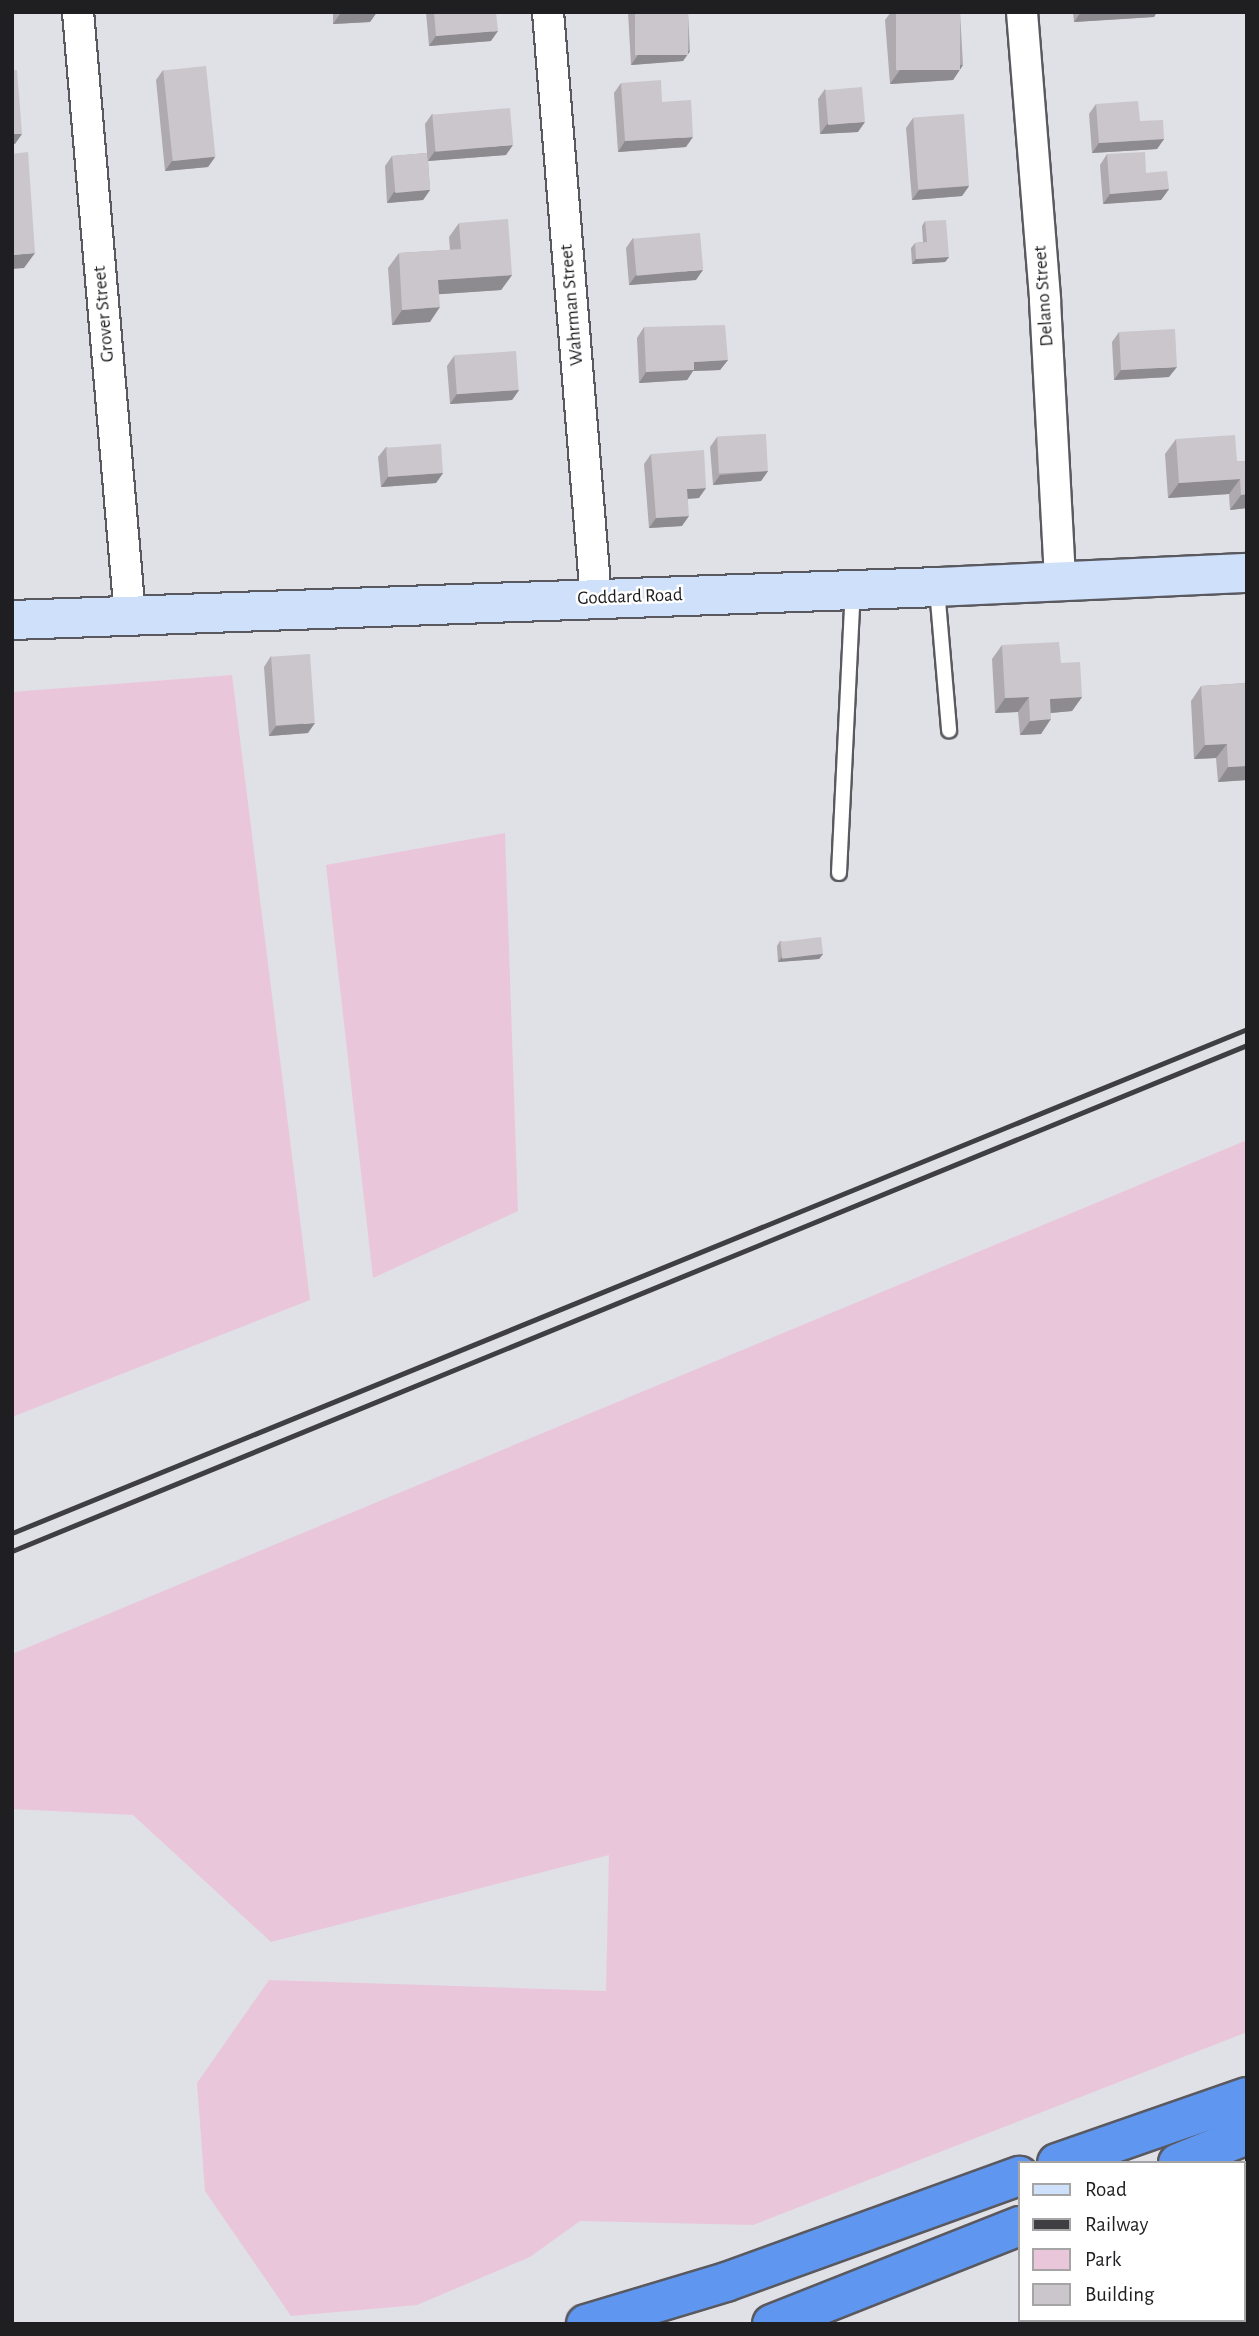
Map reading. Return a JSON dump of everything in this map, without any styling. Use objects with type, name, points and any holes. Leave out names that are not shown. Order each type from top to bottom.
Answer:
[{"type":"highway","points":[[1063,2161],[1247,2097]]},
{"type":"highway","points":[[1183,2161],[1247,2135]]},
{"type":"highway","points":[[586,2324],[726,2282],[1018,2176]]},
{"type":"highway","points":[[772,2324],[1018,2226]]},
{"type":"main road","name":"Goddard Road","points":[[12,621],[1247,573]]},
{"type":"street","name":"Grover Street","points":[[78,12],[130,616]]},
{"type":"street","name":"Wahrman Street","points":[[548,12],[596,598]]},
{"type":"street","name":"Delano Street","points":[[1022,12],[1045,301],[1060,580]]},
{"type":"lane","points":[[937,587],[949,730]]},
{"type":"lane","points":[[839,873],[853,590]]},
{"type":"green space","points":[[232,675],[310,1300],[12,1417],[12,692]]},
{"type":"green space","points":[[505,833],[518,1211],[373,1278],[326,865]]},
{"type":"green space","points":[[1247,1140],[1247,2032],[753,2225],[580,2221],[530,2257],[417,2305],[291,2316],[205,2191],[197,2083],[269,1980],[606,1991],[609,1855],[271,1942],[133,1815],[12,1809],[12,1654]]},
{"type":"building","points":[[340,12],[371,12],[340,14]]},
{"type":"building","points":[[434,12],[496,12],[498,31],[436,36]]},
{"type":"building","points":[[635,12],[688,12],[688,55],[635,55]]},
{"type":"building","points":[[896,12],[960,12],[960,70],[896,70]]},
{"type":"building","points":[[206,66],[216,157],[173,161],[163,70]]},
{"type":"building","points":[[12,70],[17,70],[22,134],[12,134]]},
{"type":"building","points":[[661,80],[662,102],[691,100],[693,137],[625,141],[621,83]]},
{"type":"building","points":[[862,87],[865,122],[828,125],[825,90]]},
{"type":"building","points":[[1138,101],[1140,121],[1163,120],[1164,139],[1099,143],[1096,104]]},
{"type":"building","points":[[510,108],[513,145],[436,152],[432,115]]},
{"type":"building","points":[[964,114],[969,186],[918,189],[913,118]]},
{"type":"building","points":[[28,152],[35,253],[12,255],[12,154]]},
{"type":"building","points":[[1145,152],[1146,173],[1167,171],[1169,189],[1110,194],[1107,154]]},
{"type":"building","points":[[427,153],[430,190],[395,193],[392,156]]},
{"type":"building","points":[[508,219],[512,275],[438,280],[440,307],[402,310],[399,253],[461,249],[459,223]]},
{"type":"building","points":[[946,220],[949,257],[916,259],[915,243],[927,242],[925,221]]},
{"type":"building","points":[[700,233],[703,270],[636,276],[633,239]]},
{"type":"building","points":[[725,325],[728,360],[694,362],[694,370],[646,372],[644,327]]},
{"type":"building","points":[[1175,329],[1177,367],[1121,370],[1119,332]]},
{"type":"building","points":[[516,351],[519,390],[457,394],[454,355]]},
{"type":"building","points":[[766,434],[768,471],[719,474],[717,437]]},
{"type":"building","points":[[1235,435],[1237,461],[1247,461],[1247,494],[1241,495],[1240,479],[1179,483],[1176,439]]},
{"type":"building","points":[[441,444],[443,473],[388,477],[386,448]]},
{"type":"building","points":[[704,450],[706,488],[687,489],[689,516],[656,518],[651,454]]},
{"type":"building","points":[[1059,642],[1061,663],[1080,662],[1082,697],[1050,699],[1051,719],[1030,721],[1029,697],[1005,698],[1002,645]]},
{"type":"building","points":[[310,654],[315,723],[276,726],[271,657]]},
{"type":"building","points":[[1247,683],[1247,766],[1228,767],[1227,744],[1205,745],[1201,686]]},
{"type":"building","points":[[821,937],[823,954],[782,959],[780,942]]},
{"type":"railway","points":[[12,1533],[1247,1029]]},
{"type":"railway","points":[[12,1551],[1247,1045]]}]
